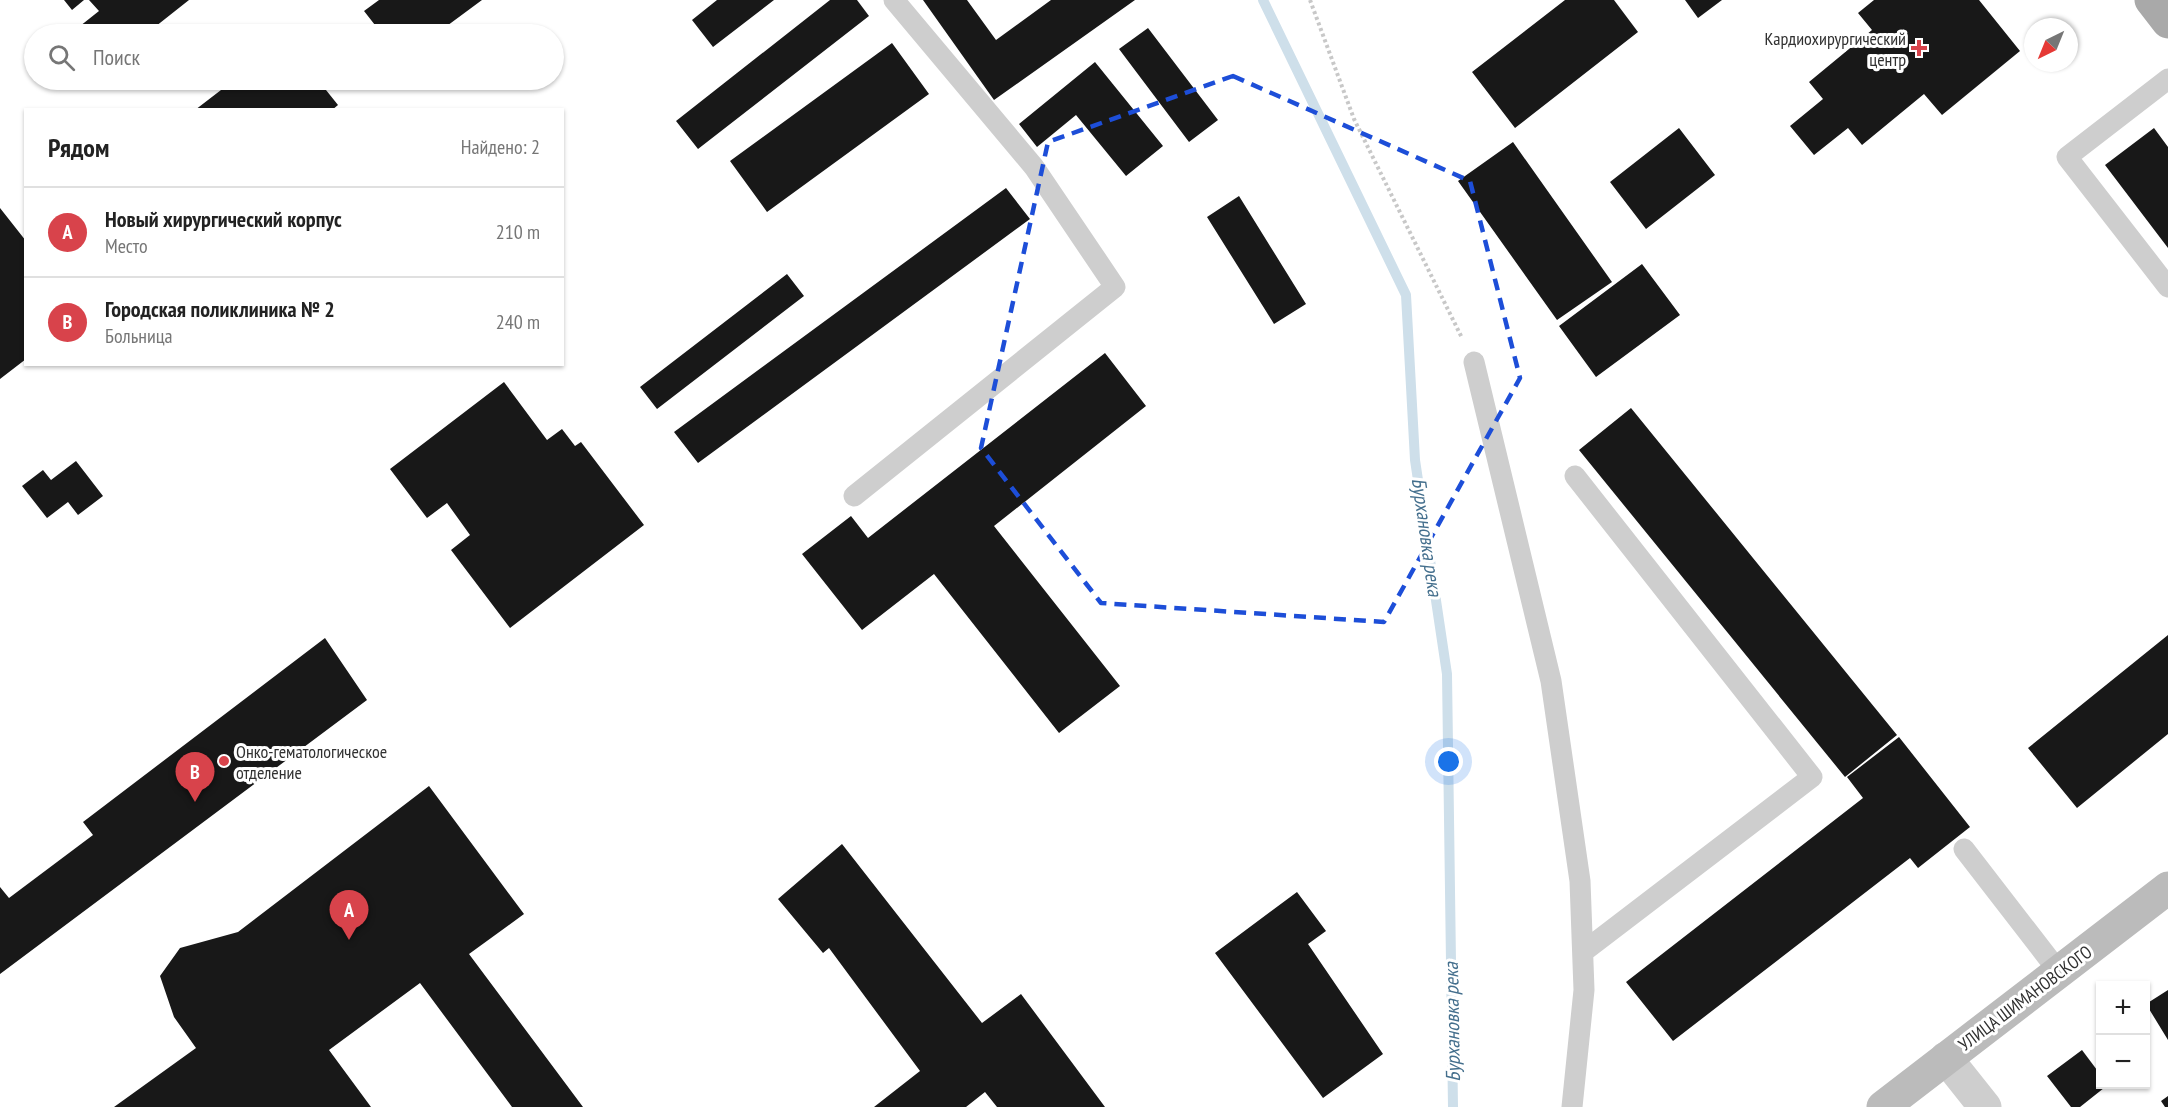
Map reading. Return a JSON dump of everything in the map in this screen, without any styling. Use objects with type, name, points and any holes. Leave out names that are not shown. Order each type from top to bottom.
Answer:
[{"type":"main road","points":[[2151,0],[2168,22]]},
{"type":"street","name":"УЛИЦА ШИМАНОВСКОГО","points":[[1883,1107],[2168,888]]},
{"type":"street","points":[[1946,1058],[1985,1107]]},
{"type":"lane","points":[[854,496],[1115,287],[1034,167],[894,0]]},
{"type":"lane","points":[[2168,79],[2067,158],[2168,287]]},
{"type":"lane","points":[[1474,362],[1551,681],[1580,881],[1584,990],[1572,1107]]},
{"type":"lane","points":[[1575,476],[1812,777],[1583,952]]},
{"type":"lane","points":[[1964,849],[2059,972]]},
{"type":"path","points":[[1311,0],[1354,119],[1474,362]]},
{"type":"highlighted area","points":[[1233,76],[1470,181],[1520,378],[1384,622],[1101,603],[981,448],[1048,142]]},
{"type":"building","points":[[64,0],[84,0],[72,10]]},
{"type":"building","points":[[89,0],[189,0],[159,24],[83,24],[99,11]]},
{"type":"building","points":[[379,0],[482,0],[450,24],[374,24],[364,11]]},
{"type":"building","points":[[717,0],[774,0],[713,47],[692,20]]},
{"type":"building","points":[[830,0],[857,0],[869,16],[698,149],[676,121]]},
{"type":"building","points":[[923,0],[967,0],[996,40],[1051,0],[1135,0],[994,100]]},
{"type":"building","points":[[1565,0],[1614,0],[1638,32],[1515,128],[1472,72]]},
{"type":"building","points":[[1685,0],[1722,0],[1698,18]]},
{"type":"building","points":[[1874,0],[1979,0],[2020,51],[1942,115],[1924,94],[1862,145],[1848,128],[1814,155],[1790,126],[1823,99],[1809,82],[1872,30],[1858,13]]},
{"type":"building","points":[[1148,28],[1218,120],[1189,142],[1119,49]]},
{"type":"building","points":[[892,43],[929,94],[767,212],[730,161]]},
{"type":"building","points":[[1095,62],[1163,146],[1126,176],[1076,115],[1037,147],[1019,124]]},
{"type":"building","points":[[221,90],[326,90],[338,105],[334,108],[198,108]]},
{"type":"building","points":[[1679,128],[1715,175],[1646,229],[1610,182]]},
{"type":"building","points":[[2154,128],[2168,147],[2168,248],[2105,165]]},
{"type":"building","points":[[1513,142],[1612,282],[1557,320],[1458,181]]},
{"type":"building","points":[[1006,188],[1030,219],[698,463],[674,432]]},
{"type":"building","points":[[1239,196],[1306,304],[1274,324],[1207,217]]},
{"type":"building","points":[[0,208],[24,238],[24,361],[0,379]]},
{"type":"building","points":[[1642,264],[1680,315],[1596,377],[1559,326]]},
{"type":"building","points":[[787,274],[804,296],[657,409],[640,387]]},
{"type":"building","points":[[1105,353],[1146,406],[994,526],[1120,686],[1059,733],[934,574],[862,630],[802,554],[851,516],[868,538]]},
{"type":"building","points":[[504,382],[547,440],[562,429],[575,446],[581,442],[644,525],[510,628],[451,550],[470,535],[447,503],[427,518],[390,469]]},
{"type":"building","points":[[1631,408],[1897,735],[1845,777],[1579,450]]},
{"type":"building","points":[[76,461],[103,496],[78,515],[68,502],[47,518],[22,486],[43,470],[51,480]]},
{"type":"building","points":[[2168,635],[2168,734],[2077,808],[2028,748]]},
{"type":"building","name":"Онко-гематологическое отделение","points":[[325,638],[367,700],[0,974],[0,887],[9,898],[93,835],[83,822]]},
{"type":"building","points":[[1899,737],[1970,827],[1918,868],[1910,858],[1673,1041],[1626,982],[1863,798],[1847,777]]},
{"type":"building","points":[[429,786],[524,914],[469,954],[583,1107],[512,1107],[420,983],[329,1050],[371,1107],[114,1107],[196,1048],[174,1017],[160,976],[180,948],[238,932]]},
{"type":"building","points":[[842,844],[982,1023],[1021,994],[1105,1107],[997,1107],[985,1092],[966,1107],[874,1107],[920,1071],[829,948],[823,953],[778,899]]},
{"type":"building","points":[[1297,892],[1326,931],[1308,944],[1383,1054],[1323,1098],[1215,953]]},
{"type":"building","points":[[2168,990],[2168,1040],[2150,1011],[2150,1001]]},
{"type":"building","points":[[2082,1050],[2096,1069],[2096,1089],[2103,1089],[2080,1107],[2071,1107],[2047,1076]]},
{"type":"building","points":[[2168,1096],[2168,1107],[2165,1107],[2161,1101]]},
{"type":"waterway","name":"Бурхановка река","points":[[1263,0],[1406,295],[1415,460],[1447,674],[1453,1107]]},
{"type":"place","name":"Кардиохирургический центр","points":[[1919,48]]},
{"type":"place","name":"Онко-гематологическое отделение","points":[[224,761]]},
{"type":"place","name":"Городская поликлиника № 2","points":[[195,802]]},
{"type":"place","name":"Новый хирургический корпус","points":[[349,940]]}]
